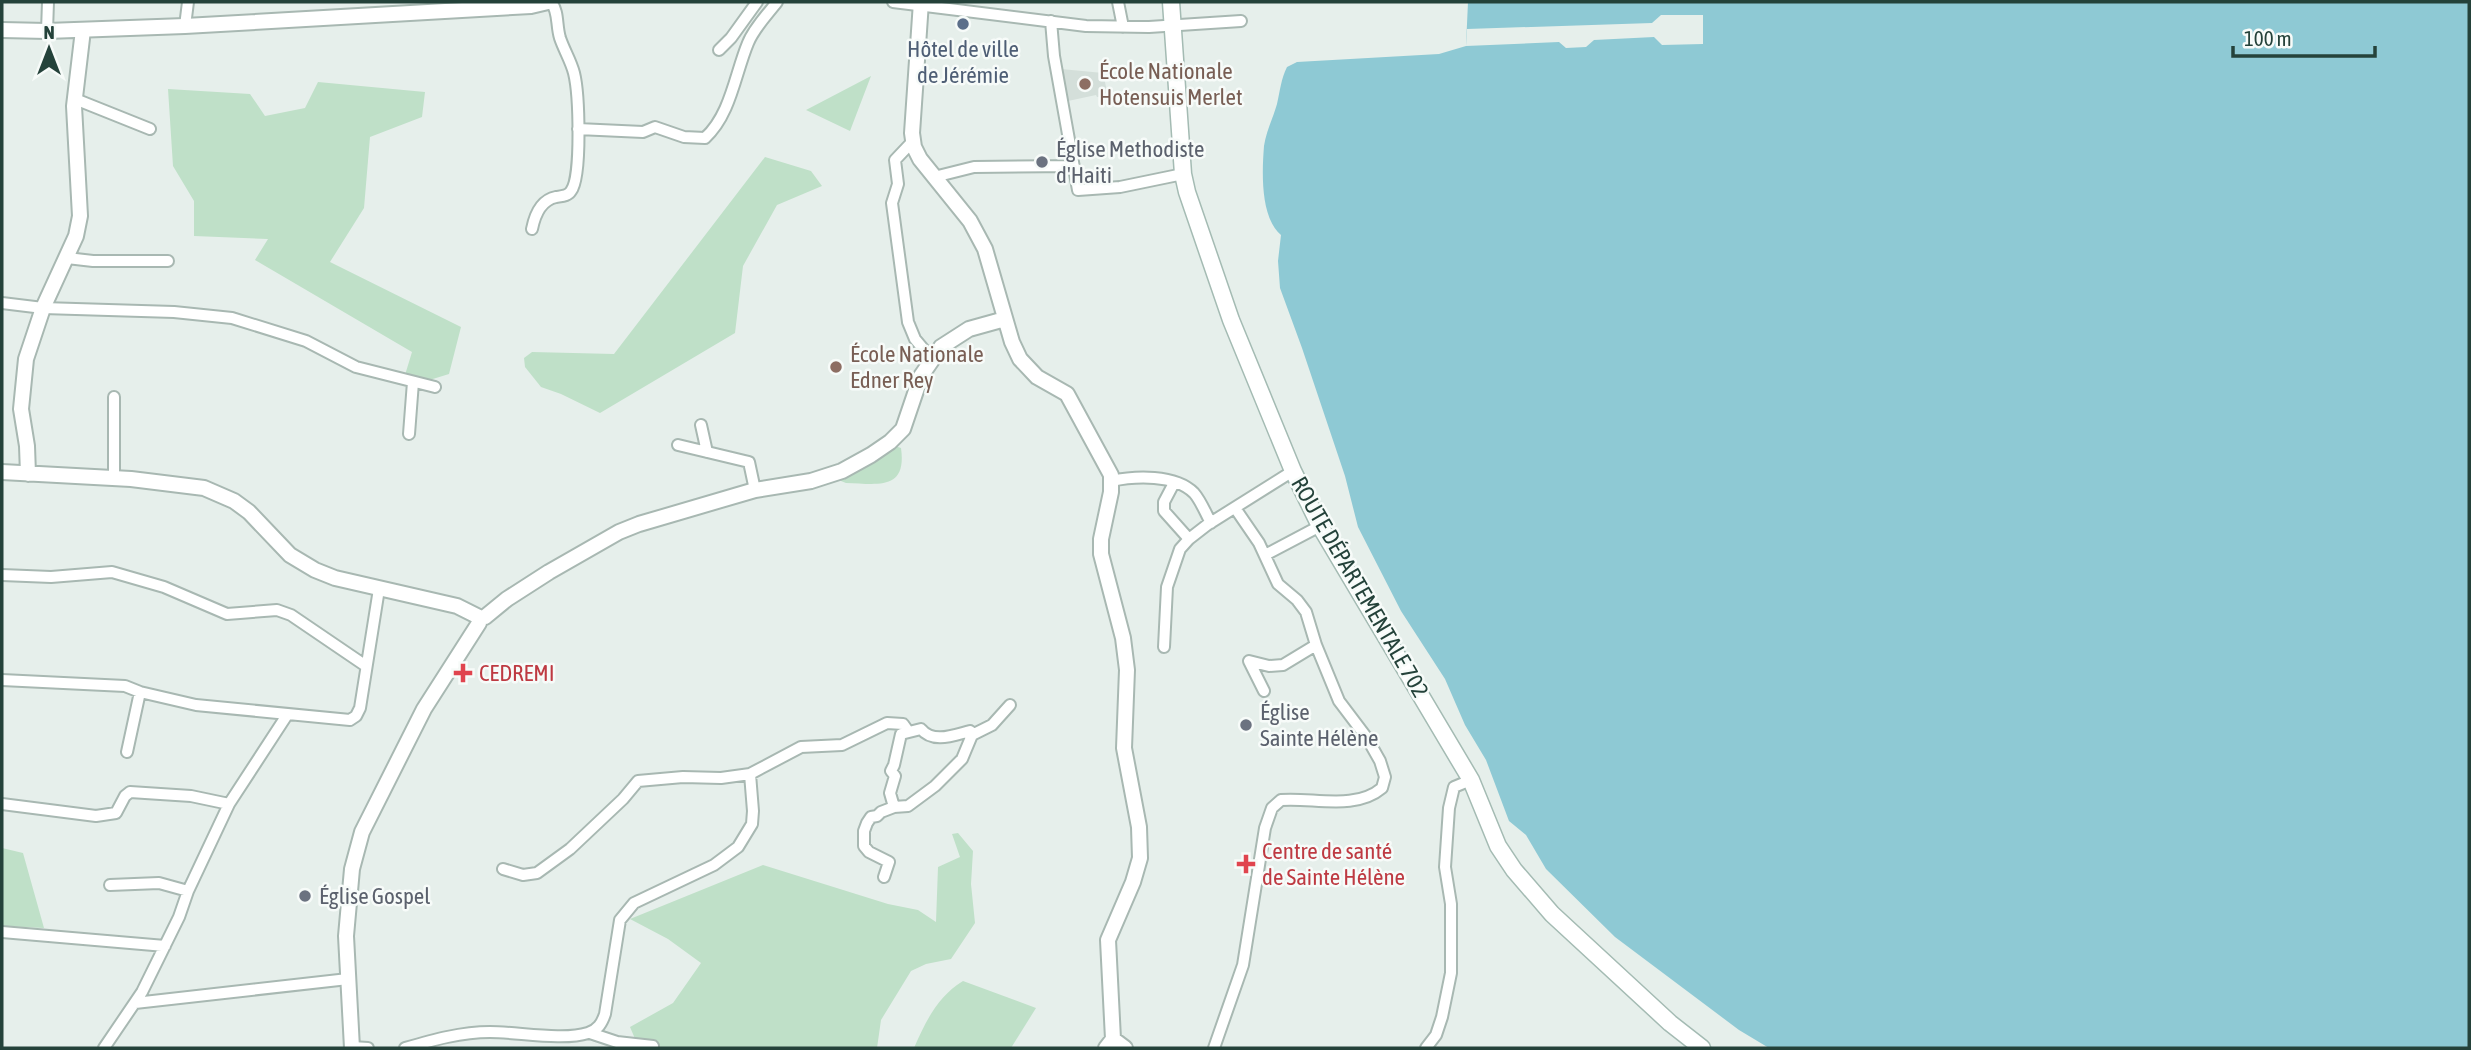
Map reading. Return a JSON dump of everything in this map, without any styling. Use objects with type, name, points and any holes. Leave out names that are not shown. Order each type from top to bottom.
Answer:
[{"type":"main road","name":"ROUTE DÉPARTEMENTALE 702","points":[[1171,2],[1183,174],[1231,320],[1293,471],[1320,526],[1471,780],[1498,846],[1514,870],[1543,904],[1670,1023],[1702,1048]]},
{"type":"street","points":[[47,31],[48,2]]},
{"type":"street","points":[[185,26],[188,2]]},
{"type":"street","points":[[2,30],[185,26],[519,7],[549,2],[555,8],[560,36],[573,70],[578,93],[576,173],[573,190],[548,199],[539,209],[532,229]]},
{"type":"street","points":[[719,50],[757,2]]},
{"type":"street","points":[[578,129],[643,132],[655,127],[684,137],[705,138],[714,130],[731,96],[750,38],[776,2]]},
{"type":"street","points":[[892,2],[921,3],[1051,21],[1123,27],[1241,21]]},
{"type":"street","points":[[1118,2],[1123,27]]},
{"type":"street","points":[[921,3],[913,141],[920,159],[970,220],[985,249],[1012,342],[1020,359],[1037,377],[1067,394],[1104,460],[1111,481],[1101,554],[1123,638],[1127,670],[1124,748],[1139,827],[1140,858],[1133,882],[1108,940],[1115,1045]]},
{"type":"street","points":[[1051,21],[1054,56],[1078,190],[1121,187],[1183,174]]},
{"type":"street","points":[[28,474],[22,409],[23,373],[43,308],[76,236],[79,216],[75,99],[83,30]]},
{"type":"street","points":[[75,99],[91,103],[150,129]]},
{"type":"street","points":[[913,141],[895,160],[898,184],[892,203],[908,322],[915,339],[925,351],[936,353]]},
{"type":"street","points":[[934,177],[974,167],[1074,166]]},
{"type":"street","points":[[67,258],[93,261],[168,261]]},
{"type":"street","points":[[2,303],[43,308],[174,312],[232,318],[306,341],[356,368],[435,387]]},
{"type":"street","points":[[368,1048],[352,1048],[346,936],[352,869],[362,832],[424,709],[481,619],[507,599],[610,536],[639,524],[755,490],[811,481],[842,471],[890,442],[903,429],[921,376],[936,353],[969,329],[1005,319]]},
{"type":"street","points":[[409,434],[413,382]]},
{"type":"street","points":[[114,397],[114,478]]},
{"type":"street","points":[[701,425],[707,452]]},
{"type":"street","points":[[678,445],[749,461],[755,490]]},
{"type":"street","points":[[1164,646],[1167,587],[1180,549],[1211,523],[1293,471]]},
{"type":"street","points":[[2,472],[182,484],[217,493],[248,512],[279,545],[301,563],[335,578],[457,606],[481,619]]},
{"type":"street","points":[[1111,481],[1126,478],[1159,479],[1182,485],[1194,494],[1211,523]]},
{"type":"street","points":[[1174,483],[1164,502],[1164,511],[1189,539]]},
{"type":"street","points":[[1214,1048],[1243,965],[1265,828],[1272,808],[1281,800],[1366,798],[1385,783],[1380,761],[1367,738],[1339,701],[1306,612],[1297,600],[1278,584],[1265,555],[1235,508]]},
{"type":"street","points":[[1265,555],[1320,526]]},
{"type":"street","points":[[2,575],[51,577],[111,572],[164,587],[227,614],[285,611],[366,666]]},
{"type":"street","points":[[2,680],[34,684],[117,686],[196,705],[287,716],[350,720],[360,708],[379,589]]},
{"type":"street","points":[[1264,691],[1249,661],[1269,666],[1283,665],[1316,645]]},
{"type":"street","points":[[127,752],[140,692]]},
{"type":"street","points":[[884,877],[889,862],[869,852],[864,846],[863,831],[871,817],[894,807],[908,806],[935,786],[962,759],[974,734],[992,725],[1010,705]]},
{"type":"street","points":[[104,1048],[135,1003],[165,946],[229,804],[287,716]]},
{"type":"street","points":[[503,869],[523,875],[537,873],[570,849],[623,799],[638,781],[683,777],[721,778],[750,774],[801,747],[842,745],[887,723],[903,724],[908,731]]},
{"type":"street","points":[[894,807],[890,793],[895,776],[891,771],[901,734],[921,729],[935,737],[955,736],[970,731],[974,734]]},
{"type":"street","points":[[590,1033],[601,1025],[605,1014],[620,920],[634,903],[714,865],[738,847],[752,824],[750,774]]},
{"type":"street","points":[[1426,1048],[1436,1035],[1443,1017],[1452,961],[1451,901],[1445,867],[1449,808],[1454,787],[1471,780]]},
{"type":"street","points":[[2,804],[96,816],[116,813],[130,792],[191,796],[229,804]]},
{"type":"street","points":[[110,884],[159,883],[188,891]]},
{"type":"street","points":[[2,932],[165,946]]},
{"type":"street","points":[[135,1003],[348,979]]},
{"type":"street","points":[[405,1048],[460,1034],[489,1032],[566,1035],[590,1033],[617,1042],[653,1046]]},
{"type":"shaded area","name":"École Nationale Hotensuis Merlet","points":[[1061,69],[1103,73],[1108,96],[1096,95],[1068,101]]},
{"type":"green space","points":[[871,76],[850,131],[806,110]]},
{"type":"green space","points":[[318,82],[425,92],[422,117],[370,137],[364,208],[330,262],[461,327],[449,374],[423,382],[405,375],[412,352],[255,260],[268,239],[194,236],[194,201],[173,166],[168,89],[250,94],[265,116],[305,108]]},
{"type":"green space","points":[[765,157],[811,171],[822,186],[777,205],[743,266],[735,333],[600,413],[541,387],[525,367],[524,358],[532,352],[614,354]]},
{"type":"green space","points":[[895,446],[901,448],[902,462],[895,478],[879,484],[841,481],[839,477]]},
{"type":"green space","points":[[958,833],[973,851],[971,884],[975,923],[951,959],[926,964],[911,971],[881,1020],[877,1048],[639,1048],[630,1027],[673,1003],[701,963],[668,939],[630,919],[763,865],[888,904],[918,910],[936,922],[938,867],[960,857],[952,834]]},
{"type":"green space","points":[[2,848],[23,853],[44,928],[2,926]]},
{"type":"green space","points":[[963,981],[1036,1008],[1011,1048],[914,1048],[939,1002]]},
{"type":"water","points":[[1468,2],[2469,2],[2469,1048],[1769,1048],[1739,1030],[1615,937],[1546,869],[1526,835],[1509,821],[1486,760],[1465,725],[1445,679],[1401,611],[1358,527],[1345,476],[1280,288],[1278,261],[1281,235],[1269,217],[1264,194],[1264,146],[1287,67],[1297,62],[1439,54],[1466,46]]},
{"type":"pier","points":[[1661,15],[1703,15],[1703,44],[1662,45],[1654,37],[1594,40],[1586,47],[1566,48],[1559,42],[1466,46],[1467,29],[1652,23]]},
{"type":"place","name":"Hôtel de ville de Jérémie","points":[[963,24]]},
{"type":"place","name":"École Nationale Hotensuis Merlet","points":[[1085,84]]},
{"type":"place","name":"Église Methodiste d'Haiti","points":[[1042,162]]},
{"type":"place","name":"École Nationale Edner Rey","points":[[836,367]]},
{"type":"place","name":"CEDREMI","points":[[463,673]]},
{"type":"place","name":"Église Sainte Hélène","points":[[1246,725]]},
{"type":"place","name":"Centre de santé de Sainte Hélène","points":[[1246,864]]},
{"type":"place","name":"Église Gospel","points":[[305,896]]}]
